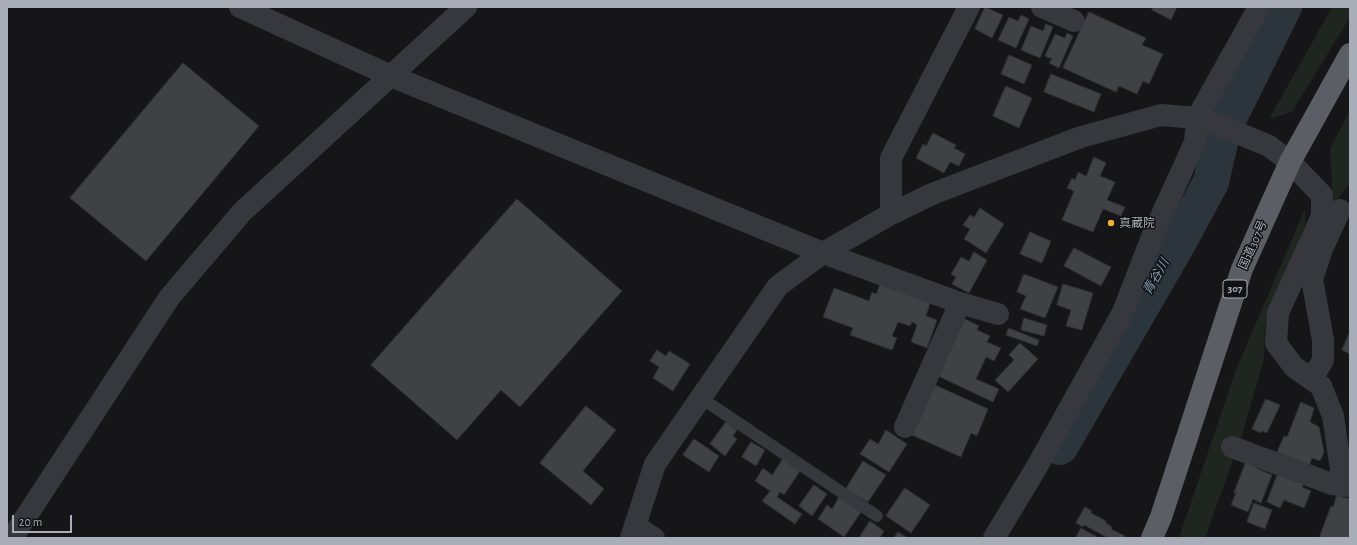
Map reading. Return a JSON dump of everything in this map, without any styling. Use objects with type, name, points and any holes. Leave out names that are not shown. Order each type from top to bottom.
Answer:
[{"type":"highway","name":"国道307号","points":[[1152,538],[1161,517],[1242,268],[1290,162],[1350,54]]},
{"type":"street","points":[[240,7],[391,76],[823,253],[960,303],[998,314]]},
{"type":"street","points":[[12,538],[169,298],[242,212],[466,7]]},
{"type":"street","points":[[891,214],[891,158],[969,7]]},
{"type":"street","points":[[1042,7],[1074,21]]},
{"type":"street","points":[[994,538],[1035,470],[1123,312],[1154,232],[1259,7]]},
{"type":"street","points":[[654,538],[633,532],[655,464],[778,286],[823,253],[891,214],[932,194],[1081,137],[1161,115],[1206,121],[1269,146],[1290,162],[1322,195],[1322,216],[1278,313],[1276,343],[1294,367],[1321,386],[1333,416],[1341,470],[1350,486]]},
{"type":"street","points":[[1312,380],[1323,360],[1322,340],[1312,278],[1322,249],[1340,210]]},
{"type":"street","points":[[905,427],[960,303]]},
{"type":"street","points":[[1232,446],[1332,484],[1350,486]]},
{"type":"lane","points":[[700,398],[877,516]]},
{"type":"shaded area","points":[[1332,7],[1350,7],[1350,17],[1292,112],[1269,119]]},
{"type":"shaded area","points":[[1350,110],[1350,183],[1333,205],[1330,149]]},
{"type":"shaded area","points":[[1305,209],[1305,225],[1265,325],[1264,359],[1242,435],[1205,538],[1179,538],[1235,372]]},
{"type":"building","points":[[985,7],[1003,15],[992,38],[975,29]]},
{"type":"building","points":[[1153,7],[1177,7],[1171,20],[1152,10]]},
{"type":"building","points":[[1089,12],[1146,38],[1142,45],[1163,54],[1149,84],[1143,81],[1137,94],[1119,86],[1116,92],[1063,68]]},
{"type":"building","points":[[1021,15],[1029,19],[1016,48],[998,40],[1009,17],[1018,21]]},
{"type":"building","points":[[1046,24],[1053,27],[1040,58],[1021,50],[1031,26],[1043,31]]},
{"type":"building","points":[[1067,33],[1073,36],[1059,68],[1049,63],[1052,59],[1045,56],[1055,34],[1065,38]]},
{"type":"building","points":[[1009,55],[1032,65],[1024,84],[1001,74]]},
{"type":"building","points":[[183,63],[259,126],[146,261],[70,198]]},
{"type":"building","points":[[1051,74],[1101,94],[1094,112],[1044,92]]},
{"type":"building","points":[[1006,86],[1032,98],[1019,128],[993,116]]},
{"type":"building","points":[[933,133],[956,145],[954,148],[965,154],[959,166],[950,162],[944,173],[916,158],[923,144],[926,146]]},
{"type":"building","points":[[1094,157],[1106,163],[1100,176],[1115,182],[1107,200],[1125,207],[1121,216],[1103,209],[1093,232],[1062,220],[1074,191],[1067,188],[1072,178],[1075,180],[1078,172],[1086,176]]},
{"type":"building","points":[[517,199],[622,291],[520,407],[501,390],[457,440],[371,365]]},
{"type":"building","points":[[980,208],[1004,224],[986,253],[964,239],[970,229],[963,225],[970,215],[974,217]]},
{"type":"building","points":[[1030,232],[1051,241],[1042,263],[1020,254]]},
{"type":"building","points":[[1074,248],[1111,267],[1101,286],[1064,266]]},
{"type":"building","points":[[974,252],[987,260],[969,293],[952,284],[956,277],[951,274],[961,257],[969,261]]},
{"type":"building","points":[[1024,274],[1058,287],[1045,318],[1020,309],[1026,296],[1017,292]]},
{"type":"building","points":[[881,282],[931,300],[926,316],[937,320],[927,348],[911,342],[917,325],[912,322],[910,326],[898,322],[892,336],[897,338],[892,350],[850,335],[853,328],[823,317],[834,288],[869,301],[872,292],[876,294]]},
{"type":"building","points":[[1063,284],[1093,293],[1082,330],[1066,326],[1071,310],[1057,305]]},
{"type":"building","points":[[1024,318],[1047,325],[1044,336],[1021,330]]},
{"type":"building","points":[[965,319],[979,326],[977,330],[990,336],[987,342],[1001,348],[994,361],[986,357],[976,379],[999,389],[993,402],[938,376]]},
{"type":"building","points":[[1009,328],[1039,340],[1037,346],[1006,335]]},
{"type":"building","points":[[1349,334],[1350,335],[1350,354],[1342,350]]},
{"type":"building","points":[[1020,343],[1038,359],[1008,392],[995,380],[1014,360],[1009,355]]},
{"type":"building","points":[[657,350],[666,356],[669,351],[690,364],[673,391],[653,378],[659,367],[650,361]]},
{"type":"building","points":[[935,385],[988,409],[977,436],[971,433],[961,457],[912,435]]},
{"type":"building","points":[[1266,399],[1280,405],[1267,433],[1262,431],[1261,433],[1252,429]]},
{"type":"building","points":[[1301,402],[1314,408],[1310,422],[1319,427],[1324,452],[1320,461],[1312,458],[1309,466],[1277,452],[1284,436],[1287,437]]},
{"type":"building","points":[[586,406],[616,430],[583,471],[604,489],[591,505],[540,463]]},
{"type":"building","points":[[726,422],[737,430],[733,436],[737,439],[725,456],[710,444]]},
{"type":"building","points":[[886,430],[907,444],[889,472],[860,454],[870,439],[878,444]]},
{"type":"building","points":[[694,439],[719,456],[709,472],[683,455]]},
{"type":"building","points":[[751,442],[765,450],[756,466],[742,457]]},
{"type":"building","points":[[783,459],[800,471],[784,495],[780,492],[777,497],[802,514],[795,524],[762,501],[770,491],[755,481],[763,468],[772,475]]},
{"type":"building","points":[[863,461],[886,475],[868,502],[846,489]]},
{"type":"building","points":[[1246,462],[1257,466],[1256,468],[1272,475],[1261,503],[1253,499],[1248,512],[1231,505]]},
{"type":"building","points":[[1278,473],[1304,483],[1302,487],[1311,491],[1304,508],[1284,500],[1280,508],[1267,502]]},
{"type":"building","points":[[814,485],[827,494],[812,516],[799,506]]},
{"type":"building","points":[[905,488],[930,505],[911,533],[886,516]]},
{"type":"building","points":[[1337,495],[1350,499],[1350,538],[1319,538],[1331,506],[1333,507]]},
{"type":"building","points":[[839,497],[861,512],[844,537],[818,519],[827,505],[832,509]]},
{"type":"building","points":[[1254,503],[1272,510],[1265,529],[1247,522]]},
{"type":"building","points":[[1085,507],[1092,511],[1091,513],[1106,521],[1106,523],[1112,527],[1111,529],[1125,536],[1124,538],[1108,538],[1084,525],[1083,527],[1076,523]]},
{"type":"building","points":[[870,521],[884,531],[880,538],[859,538]]},
{"type":"building","points":[[1081,528],[1099,538],[1076,538]]},
{"type":"building","points":[[898,532],[908,538],[894,538]]},
{"type":"waterway","name":"青谷川","points":[[1060,447],[1177,245],[1211,182],[1223,130],[1284,7]]},
{"type":"place","name":"真蔵院","points":[[1111,223]]}]
